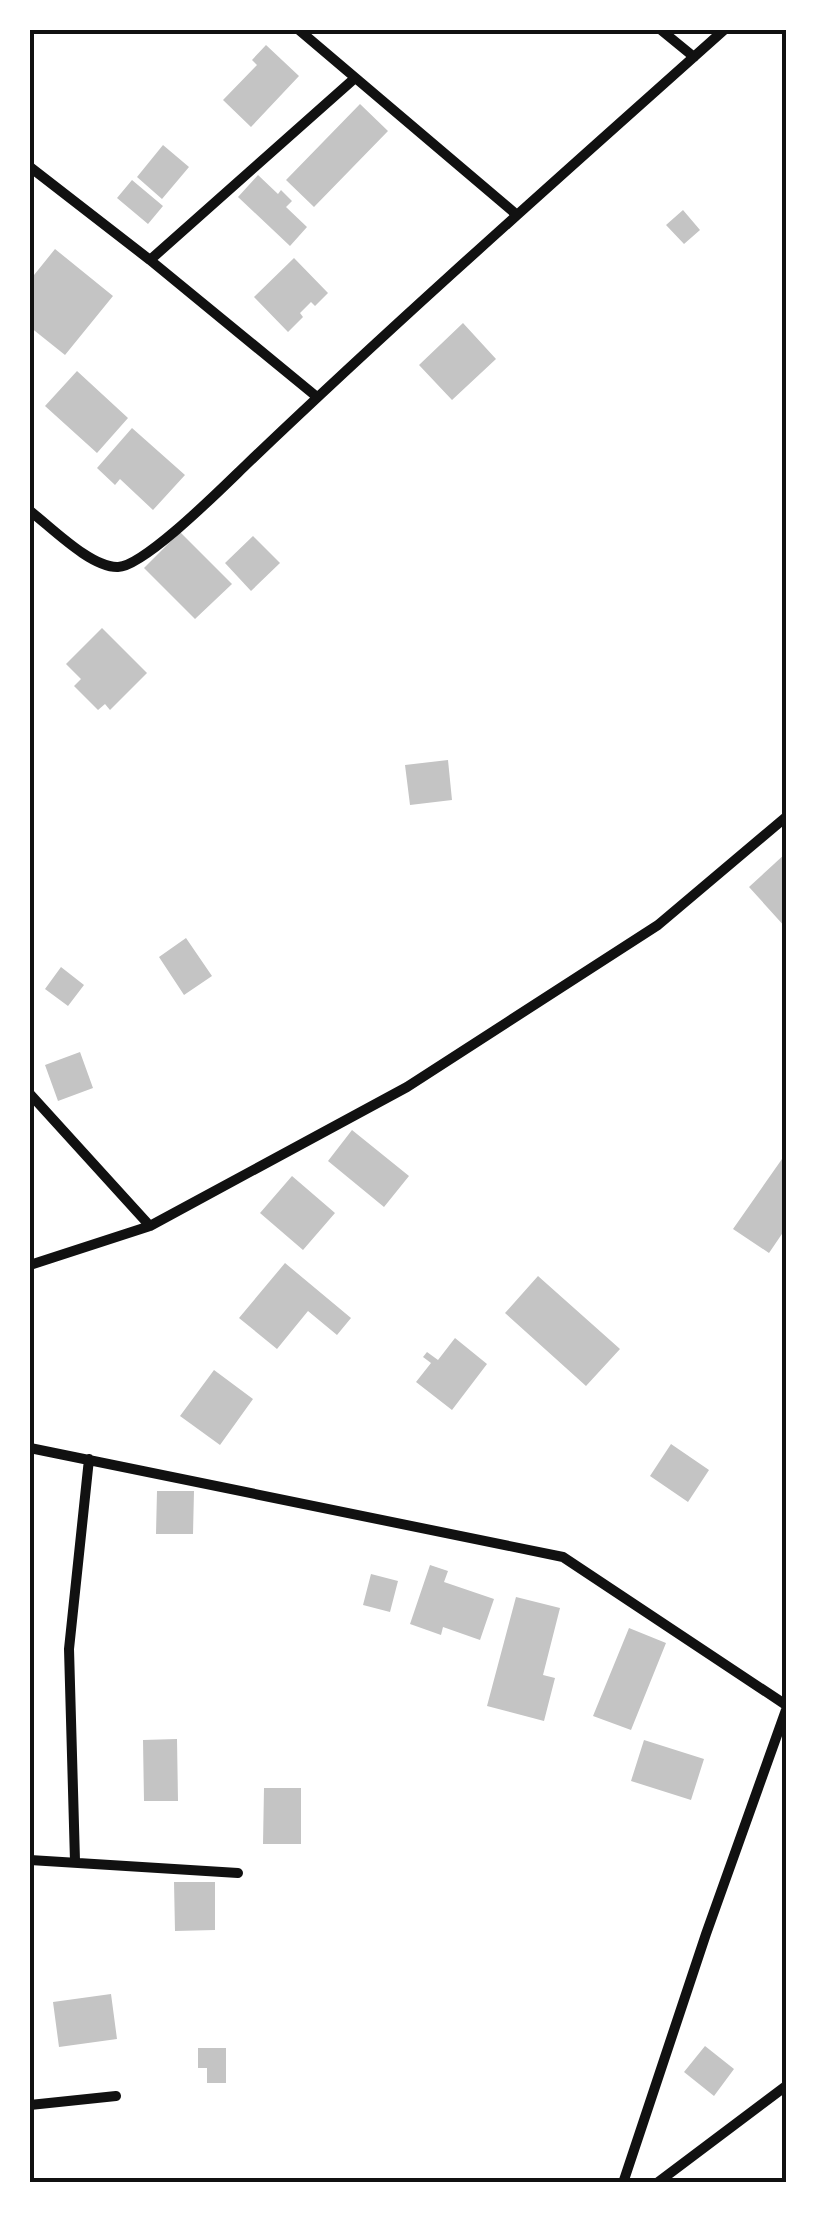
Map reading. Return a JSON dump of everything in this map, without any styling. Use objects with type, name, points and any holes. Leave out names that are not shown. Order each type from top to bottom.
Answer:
[{"type":"street","points":[[299,30],[517,215]]},
{"type":"street","points":[[661,30],[694,57]]},
{"type":"street","points":[[30,511],[96,562],[118,567],[136,562],[198,510],[317,397],[724,30]]},
{"type":"street","points":[[150,260],[355,78]]},
{"type":"street","points":[[30,168],[317,397]]},
{"type":"street","points":[[30,1265],[150,1226],[407,1088],[658,925],[786,818]]},
{"type":"street","points":[[30,1094],[150,1226]]},
{"type":"street","points":[[30,1448],[563,1557],[786,1708],[623,2183]]},
{"type":"street","points":[[75,1861],[70,1648],[89,1460]]},
{"type":"street","points":[[30,1860],[238,1872]]},
{"type":"street","points":[[657,2183],[786,2086]]},
{"type":"street","points":[[30,2104],[116,2096]]},
{"type":"building","points":[[266,45],[299,76],[251,127],[223,100],[257,65],[252,60]]},
{"type":"building","points":[[360,104],[388,131],[314,207],[286,180]]},
{"type":"building","points":[[163,145],[189,167],[162,199],[137,177]]},
{"type":"building","points":[[258,175],[292,201],[286,207],[307,227],[290,246],[238,197]]},
{"type":"building","points":[[132,180],[163,206],[148,224],[117,198]]},
{"type":"building","points":[[683,210],[700,230],[684,244],[666,225]]},
{"type":"building","points":[[55,249],[113,296],[65,355],[30,327],[30,280]]},
{"type":"building","points":[[294,258],[328,293],[315,306],[311,302],[288,332],[254,297]]},
{"type":"building","points":[[463,323],[496,359],[452,400],[419,365]]},
{"type":"building","points":[[77,371],[128,418],[97,453],[45,406]]},
{"type":"building","points":[[132,428],[185,475],[153,510],[120,479],[115,485],[97,468]]},
{"type":"building","points":[[180,532],[232,584],[195,619],[144,568]]},
{"type":"building","points":[[253,536],[280,563],[251,591],[225,563]]},
{"type":"building","points":[[102,628],[147,673],[110,710],[105,704],[98,710],[74,686],[81,679],[66,664]]},
{"type":"building","points":[[448,760],[452,800],[410,805],[405,765]]},
{"type":"building","points":[[786,853],[786,928],[749,887]]},
{"type":"building","points":[[186,938],[212,976],[184,995],[159,957]]},
{"type":"building","points":[[61,967],[84,985],[68,1006],[45,989]]},
{"type":"building","points":[[80,1052],[93,1088],[58,1101],[45,1065]]},
{"type":"building","points":[[352,1130],[409,1176],[384,1207],[328,1161]]},
{"type":"building","points":[[782,1159],[786,1162],[786,1228],[769,1253],[733,1229]]},
{"type":"building","points":[[292,1176],[335,1213],[303,1250],[260,1213]]},
{"type":"building","points":[[285,1263],[351,1318],[337,1335],[308,1311],[277,1349],[239,1318]]},
{"type":"building","points":[[538,1276],[620,1349],[586,1386],[505,1313]]},
{"type":"building","points":[[455,1338],[487,1364],[452,1410],[416,1382],[431,1363],[423,1357],[427,1352],[438,1360]]},
{"type":"building","points":[[214,1370],[253,1399],[220,1445],[180,1416]]},
{"type":"building","points":[[671,1444],[709,1470],[688,1502],[650,1476]]},
{"type":"building","points":[[157,1491],[194,1491],[193,1534],[156,1534]]},
{"type":"building","points":[[430,1565],[448,1571],[444,1582],[494,1599],[480,1640],[443,1627],[441,1635],[410,1624]]},
{"type":"building","points":[[371,1574],[398,1581],[390,1612],[363,1605]]},
{"type":"building","points":[[516,1597],[560,1608],[543,1675],[555,1678],[544,1721],[487,1706]]},
{"type":"building","points":[[629,1628],[666,1643],[631,1730],[593,1716]]},
{"type":"building","points":[[177,1739],[178,1801],[144,1801],[143,1740]]},
{"type":"building","points":[[644,1740],[704,1759],[691,1800],[631,1781]]},
{"type":"building","points":[[264,1788],[301,1788],[301,1844],[263,1844]]},
{"type":"building","points":[[174,1882],[215,1882],[215,1930],[175,1931]]},
{"type":"building","points":[[111,1994],[117,2039],[59,2047],[53,2002]]},
{"type":"building","points":[[705,2046],[734,2069],[714,2096],[684,2072]]},
{"type":"building","points":[[198,2048],[226,2048],[226,2083],[207,2083],[207,2068],[198,2068]]}]
